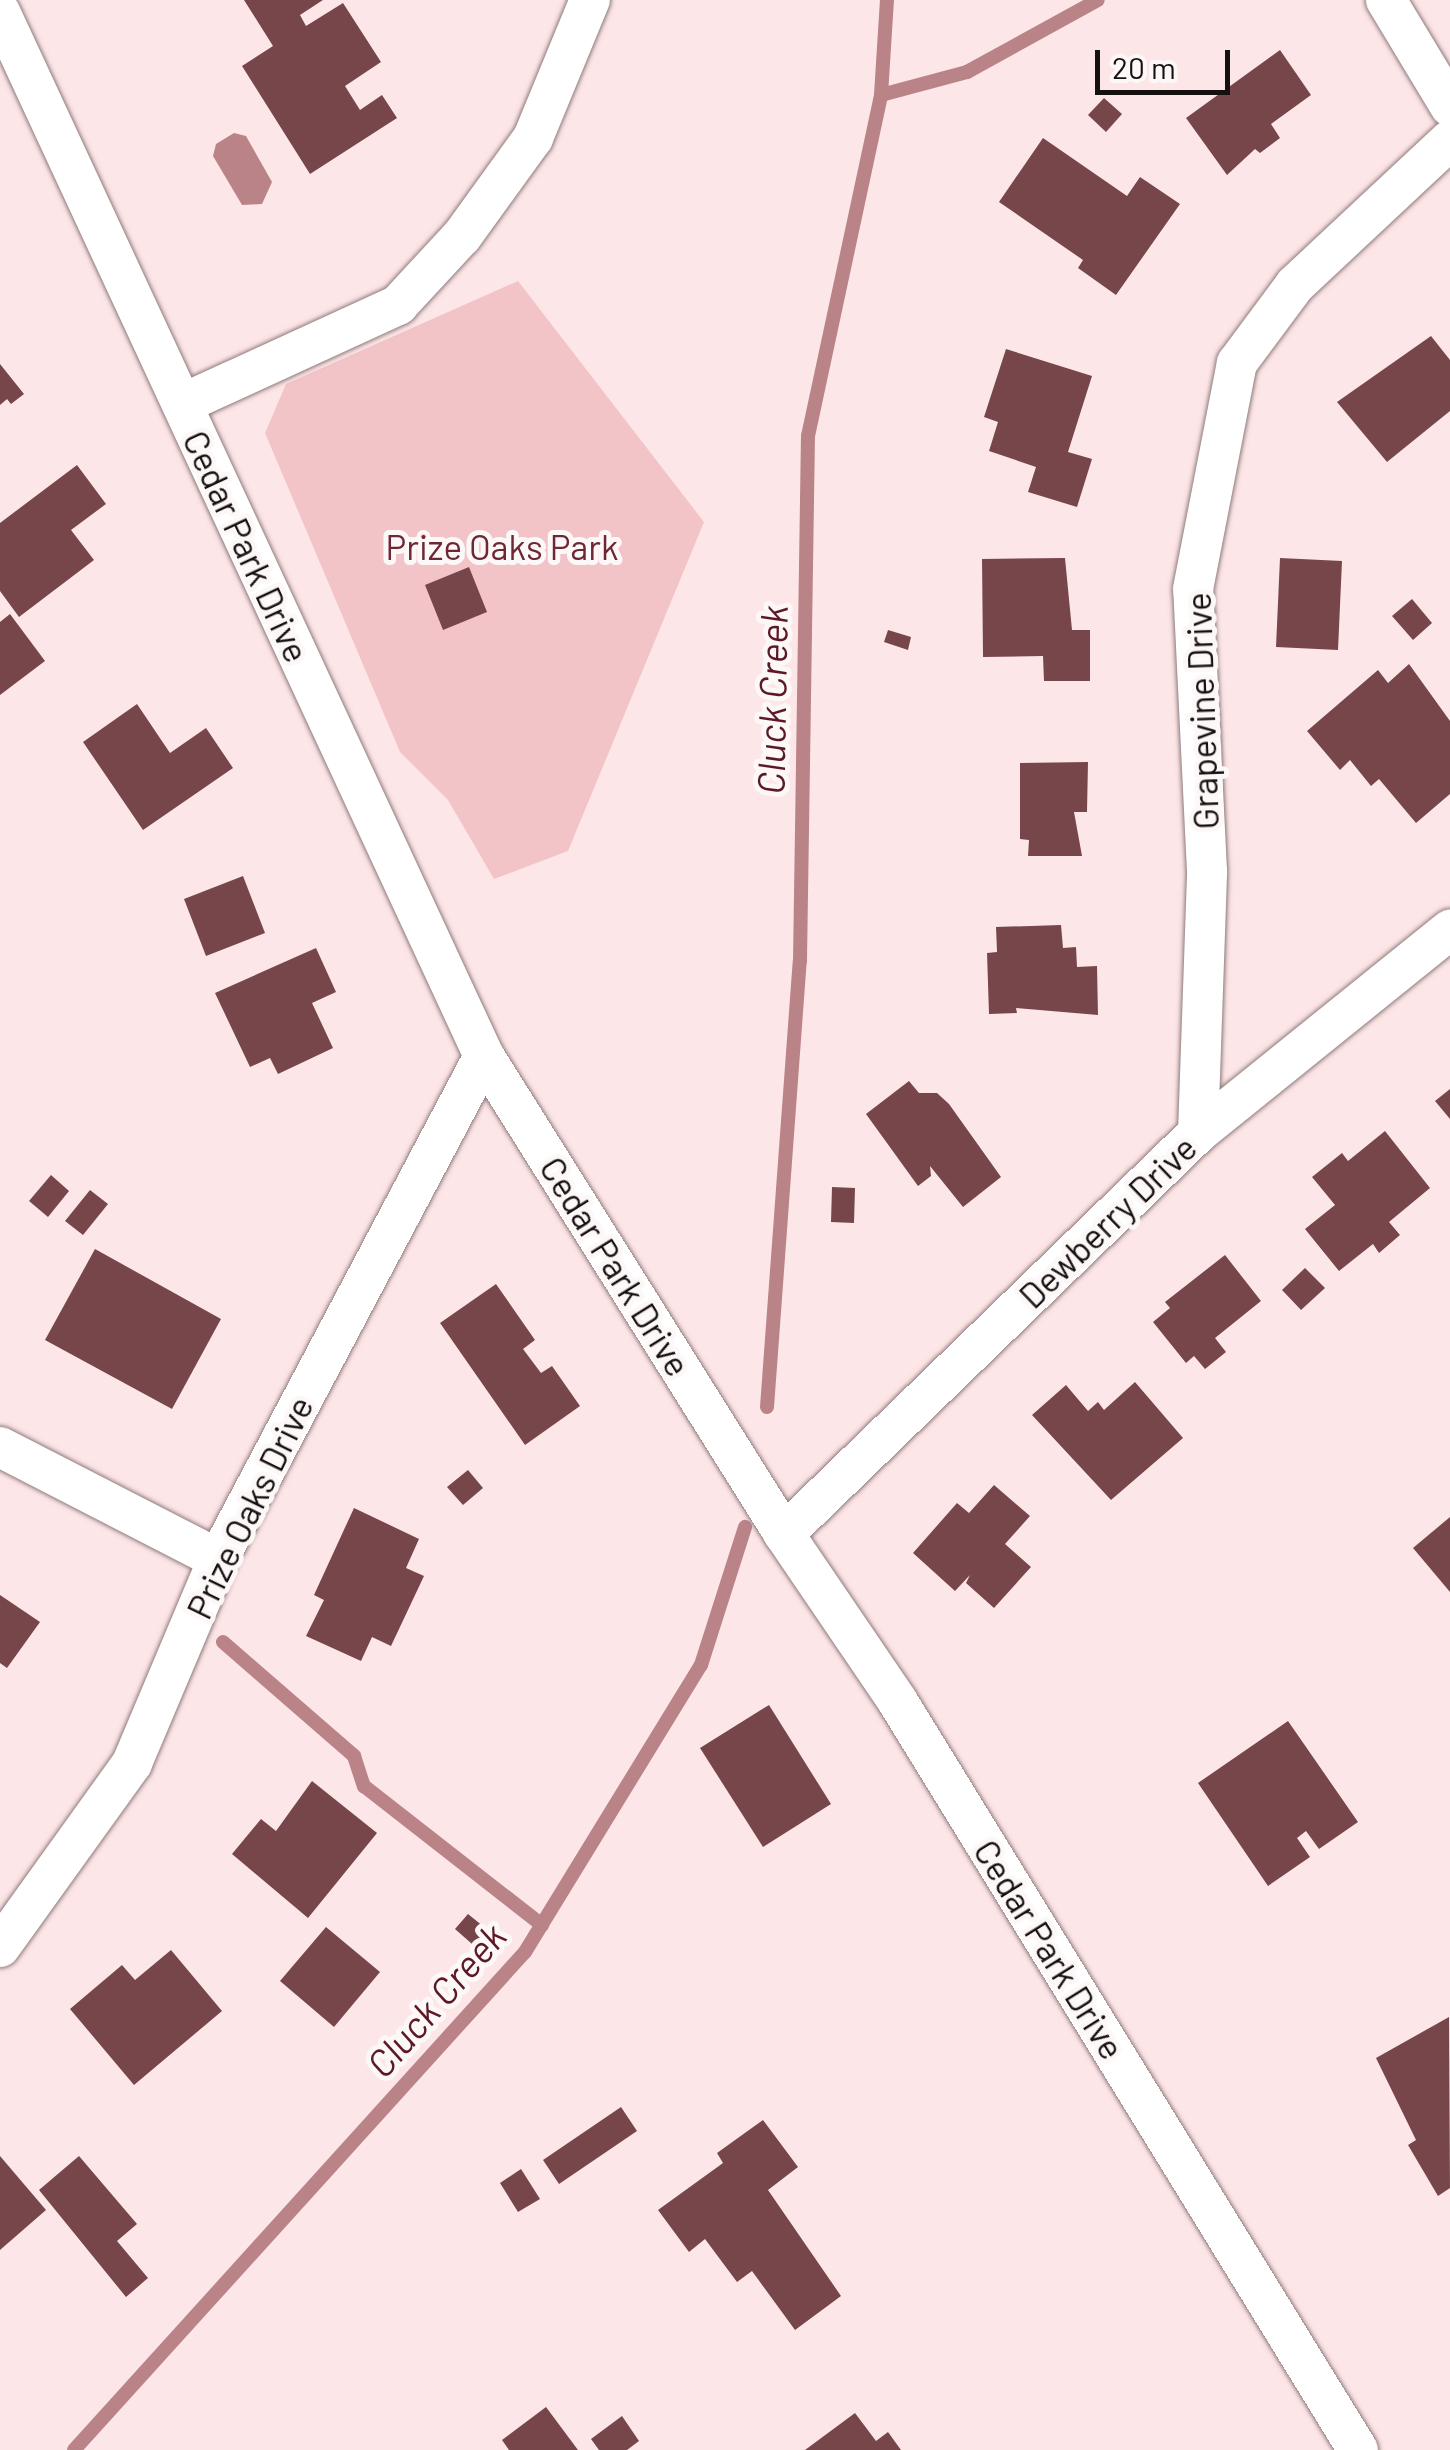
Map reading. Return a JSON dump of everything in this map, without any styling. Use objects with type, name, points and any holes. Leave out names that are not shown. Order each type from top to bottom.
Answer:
[{"type":"street","points":[[182,404],[398,305],[462,236],[533,138],[590,0]]},
{"type":"street","points":[[1386,0],[1450,106]]},
{"type":"street","name":"Cedar Park Drive","points":[[0,12],[484,1056],[784,1534],[898,1702],[1358,2450]]},
{"type":"street","name":"Grapevine Drive","points":[[1198,1133],[1207,871],[1193,590],[1237,363],[1295,286],[1450,140]]},
{"type":"street","name":"Dewberry Drive","points":[[784,1534],[1198,1133],[1450,930]]},
{"type":"street","name":"Prize Oaks Drive","points":[[0,1947],[132,1763],[218,1558],[484,1056]]},
{"type":"street","points":[[0,1448],[218,1558]]},
{"type":"green space","name":"Prize Oaks Park","points":[[518,281],[704,522],[568,851],[494,879],[448,800],[400,752],[265,433],[286,384]]},
{"type":"shaded area","points":[[234,133],[246,136],[272,182],[262,204],[242,205],[213,156],[216,144]]},
{"type":"building","points":[[244,0],[323,0],[300,15],[306,26],[343,3],[381,62],[345,86],[360,110],[382,95],[397,118],[310,174],[242,66],[273,46]]},
{"type":"building","points":[[1280,50],[1311,95],[1271,124],[1280,138],[1260,153],[1255,149],[1227,175],[1186,118]]},
{"type":"building","points":[[1104,98],[1122,114],[1106,132],[1088,115]]},
{"type":"building","points":[[1043,138],[1127,196],[1140,177],[1180,204],[1116,295],[1078,268],[1083,260],[999,202]]},
{"type":"building","points":[[1431,336],[1450,360],[1450,411],[1387,462],[1337,402]]},
{"type":"building","points":[[1006,349],[1092,376],[1068,452],[1092,459],[1077,507],[1028,492],[1036,467],[989,451],[998,422],[984,417]]},
{"type":"building","points":[[0,364],[24,394],[11,404],[7,399],[0,405]]},
{"type":"building","points":[[77,465],[106,504],[71,530],[94,560],[19,617],[0,591],[0,523]]},
{"type":"building","points":[[1065,558],[1072,630],[1090,630],[1090,681],[1044,681],[1043,656],[983,657],[982,559]]},
{"type":"building","points":[[1280,558],[1342,561],[1338,650],[1276,647]]},
{"type":"building","points":[[469,567],[487,612],[443,630],[425,585]]},
{"type":"building","points":[[1412,599],[1432,623],[1413,640],[1392,616]]},
{"type":"building","points":[[10,614],[45,661],[0,695],[0,622]]},
{"type":"building","points":[[888,630],[911,637],[908,650],[884,642]]},
{"type":"building","points":[[1409,664],[1450,721],[1450,794],[1416,823],[1379,779],[1371,786],[1350,760],[1340,770],[1307,731],[1378,670],[1388,683]]},
{"type":"building","points":[[137,704],[170,753],[206,728],[233,768],[143,830],[83,742]]},
{"type":"building","points":[[1088,762],[1087,812],[1074,812],[1082,856],[1028,856],[1029,840],[1020,839],[1020,763]]},
{"type":"building","points":[[243,876],[265,933],[206,956],[184,899]]},
{"type":"building","points":[[1061,925],[1063,948],[1076,947],[1077,967],[1097,966],[1098,1015],[1016,1008],[1017,1013],[989,1014],[987,953],[997,952],[996,927]]},
{"type":"building","points":[[316,948],[336,992],[312,1003],[333,1048],[278,1074],[270,1058],[250,1067],[215,993]]},
{"type":"building","points":[[909,1081],[919,1093],[937,1093],[949,1104],[1001,1177],[963,1207],[930,1166],[931,1176],[918,1186],[866,1114]]},
{"type":"building","points":[[1450,1089],[1450,1119],[1435,1101]]},
{"type":"building","points":[[1385,1131],[1430,1188],[1389,1222],[1400,1235],[1379,1253],[1373,1244],[1339,1271],[1305,1229],[1335,1205],[1312,1177],[1342,1153],[1348,1161]]},
{"type":"building","points":[[51,1175],[69,1191],[48,1217],[29,1201]]},
{"type":"building","points":[[832,1187],[855,1188],[854,1223],[831,1222]]},
{"type":"building","points":[[90,1190],[108,1204],[83,1235],[65,1221]]},
{"type":"building","points":[[95,1249],[221,1319],[172,1409],[45,1340]]},
{"type":"building","points":[[1225,1255],[1261,1301],[1215,1338],[1226,1352],[1205,1369],[1194,1356],[1186,1363],[1153,1322],[1170,1308],[1165,1302]]},
{"type":"building","points":[[1305,1268],[1325,1288],[1301,1310],[1282,1290]]},
{"type":"building","points":[[496,1284],[535,1340],[523,1349],[541,1373],[552,1366],[580,1406],[525,1445],[440,1323]]},
{"type":"building","points":[[1135,1382],[1183,1438],[1111,1500],[1032,1415],[1066,1385],[1088,1411],[1098,1402],[1104,1410]]},
{"type":"building","points":[[468,1470],[483,1488],[463,1505],[447,1487]]},
{"type":"building","points":[[994,1485],[1030,1516],[1005,1544],[1031,1567],[994,1608],[966,1583],[970,1575],[955,1591],[913,1553],[957,1503],[969,1513]]},
{"type":"building","points":[[354,1508],[419,1539],[406,1568],[424,1576],[391,1646],[372,1637],[361,1661],[306,1636],[324,1600],[314,1595]]},
{"type":"building","points":[[1450,1517],[1450,1592],[1413,1548]]},
{"type":"building","points":[[0,1595],[40,1622],[7,1668],[0,1663]]},
{"type":"building","points":[[769,1705],[831,1804],[763,1847],[700,1748]]},
{"type":"building","points":[[1288,1721],[1358,1822],[1319,1849],[1306,1831],[1297,1838],[1310,1857],[1268,1886],[1198,1783]]},
{"type":"building","points":[[312,1781],[377,1833],[308,1918],[232,1854],[261,1819],[276,1831]]},
{"type":"building","points":[[468,1914],[494,1935],[480,1951],[455,1929]]},
{"type":"building","points":[[326,1927],[380,1972],[334,2027],[280,1981]]},
{"type":"building","points":[[171,1950],[222,2011],[134,2085],[70,2009],[122,1965],[135,1980]]},
{"type":"building","points":[[1449,2017],[1450,2188],[1438,2196],[1408,2145],[1416,2140],[1376,2058]]},
{"type":"building","points":[[621,2107],[637,2131],[559,2184],[543,2160]]},
{"type":"building","points":[[763,2120],[798,2167],[768,2190],[841,2296],[795,2330],[752,2271],[737,2282],[705,2239],[689,2252],[658,2210],[723,2163],[717,2153]]},
{"type":"building","points":[[0,2156],[46,2210],[0,2250]]},
{"type":"building","points":[[79,2156],[137,2224],[117,2241],[148,2278],[126,2297],[39,2190]]},
{"type":"building","points":[[521,2169],[540,2199],[518,2212],[500,2183]]},
{"type":"building","points":[[546,2407],[578,2450],[509,2450],[502,2440]]},
{"type":"building","points":[[855,2413],[876,2441],[888,2432],[901,2450],[805,2450]]},
{"type":"building","points":[[622,2416],[639,2441],[627,2450],[599,2450],[591,2439]]},
{"type":"waterway","name":"Cluck Creek","points":[[767,1407],[800,961],[808,436],[881,95],[887,0]]},
{"type":"waterway","points":[[881,95],[967,72],[1098,0]]},
{"type":"waterway","name":"Cluck Creek","points":[[74,2450],[525,1952],[701,1665],[745,1527]]},
{"type":"waterway","points":[[223,1642],[354,1756],[364,1786],[542,1925]]}]
